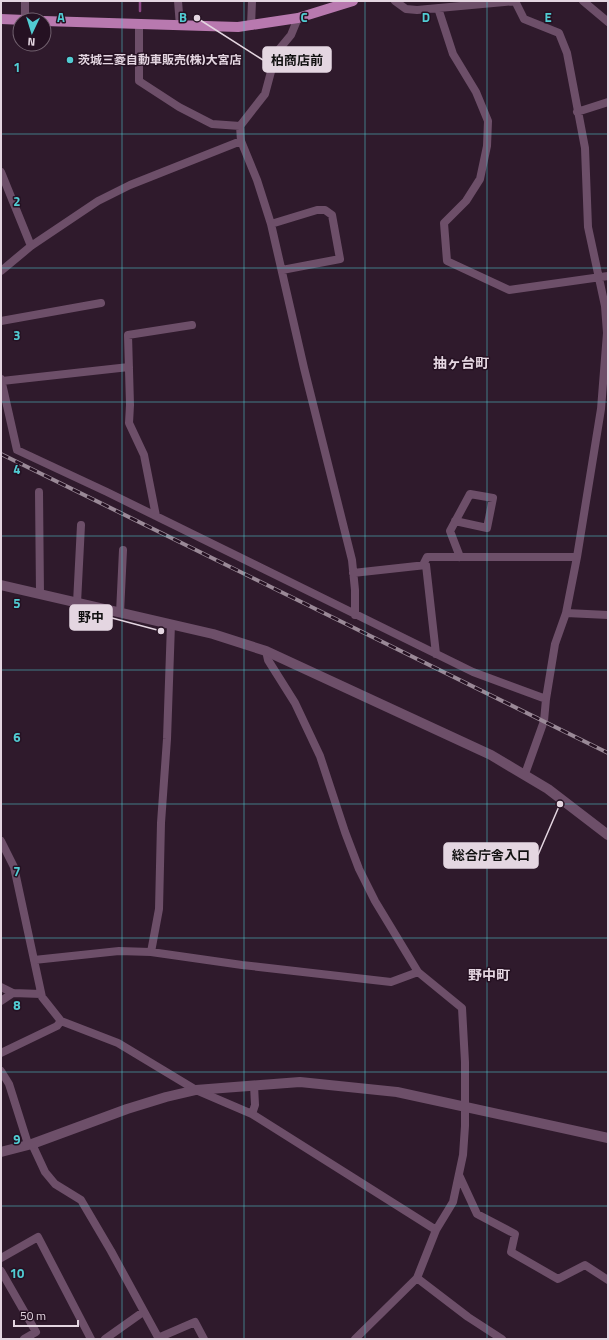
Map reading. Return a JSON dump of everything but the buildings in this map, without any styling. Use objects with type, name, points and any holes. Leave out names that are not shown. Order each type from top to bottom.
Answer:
[{"type":"main road","points":[[52,21],[180,26],[251,26],[298,18],[353,1]]},
{"type":"main road","points":[[1,19],[12,19]]},
{"type":"street","points":[[25,1],[25,12]]},
{"type":"street","points":[[178,1],[180,26]]},
{"type":"street","points":[[251,26],[252,1]]},
{"type":"street","points":[[396,1],[406,8],[438,8],[515,1],[524,19],[559,33],[567,53],[585,148],[588,227],[605,306],[607,333],[601,409],[577,557],[566,613],[555,644],[544,721],[525,774]]},
{"type":"street","points":[[583,1],[608,22]]},
{"type":"street","points":[[438,8],[453,54],[476,92],[488,121],[487,146],[480,179],[466,201],[444,223],[448,261],[508,290],[608,276]]},
{"type":"street","points":[[298,18],[291,35],[276,53],[265,94],[240,126],[241,141],[257,180],[271,224],[352,560],[355,590],[355,615]]},
{"type":"street","points":[[139,24],[139,81],[179,107],[212,124],[240,126]]},
{"type":"street","points":[[577,112],[608,102]]},
{"type":"street","points":[[1,271],[31,246],[98,200],[241,141]]},
{"type":"street","points":[[1,172],[31,246]]},
{"type":"street","points":[[271,224],[317,210],[325,210],[332,215],[340,259],[282,270]]},
{"type":"street","points":[[1,321],[102,302]]},
{"type":"street","points":[[156,516],[144,455],[129,423],[128,335],[192,325]]},
{"type":"street","points":[[129,367],[1,380],[17,450],[156,516],[473,672],[546,699]]},
{"type":"street","points":[[39,492],[40,594]]},
{"type":"street","points":[[455,521],[487,528],[493,498],[470,494],[455,521],[450,531],[460,557]]},
{"type":"street","points":[[77,603],[81,524]]},
{"type":"street","points":[[120,613],[123,550]]},
{"type":"street","points":[[423,565],[427,557],[577,557]]},
{"type":"street","points":[[353,573],[426,565],[436,654]]},
{"type":"street","points":[[1,585],[172,624],[240,642],[266,651],[490,755],[525,774],[568,803],[608,835]]},
{"type":"street","points":[[566,613],[608,615]]},
{"type":"street","points":[[151,952],[159,909],[161,823],[167,739],[172,624]]},
{"type":"street","points":[[266,651],[268,660],[295,703],[320,756],[359,869],[375,901],[418,972],[462,1008],[466,1107],[463,1155],[453,1202],[436,1230],[417,1278],[355,1339]]},
{"type":"street","points":[[1,841],[14,867],[41,994],[61,1020],[118,1043],[196,1090],[252,1114],[436,1230]]},
{"type":"street","points":[[34,960],[119,951],[151,952],[242,965],[391,982],[418,972]]},
{"type":"street","points":[[1,988],[13,993],[41,994]]},
{"type":"street","points":[[1,1002],[13,993]]},
{"type":"street","points":[[1,1053],[57,1026],[61,1020]]},
{"type":"street","points":[[1,1071],[9,1084],[30,1144],[45,1172],[55,1184],[81,1200],[111,1251],[158,1339],[195,1322],[204,1339]]},
{"type":"street","points":[[1,1152],[30,1144],[127,1108],[166,1097],[196,1090],[300,1082],[361,1087],[398,1092],[608,1138]]},
{"type":"street","points":[[252,1114],[255,1105],[254,1085]]},
{"type":"street","points":[[459,1175],[477,1214],[515,1234],[511,1252],[558,1279],[585,1265],[608,1280]]},
{"type":"street","points":[[1,1258],[38,1237],[91,1339]]},
{"type":"street","points":[[1,1271],[36,1332],[24,1339]]},
{"type":"street","points":[[417,1278],[468,1317],[502,1339]]},
{"type":"street","points":[[105,1339],[143,1312]]},
{"type":"waterway","points":[[140,1],[140,11]]},
{"type":"railway","points":[[1,454],[608,753]]},
{"type":"place","name":"柏商店前","points":[[197,18]]},
{"type":"place","name":"茨城三菱自動車販売(株)大宮店","points":[[70,60]]},
{"type":"place","name":"野中","points":[[161,631]]},
{"type":"place","name":"総合庁舎入口","points":[[560,804]]},
{"type":"district","name":"抽ヶ台町","points":[[461,363]]},
{"type":"district","name":"野中町","points":[[489,975]]}]
